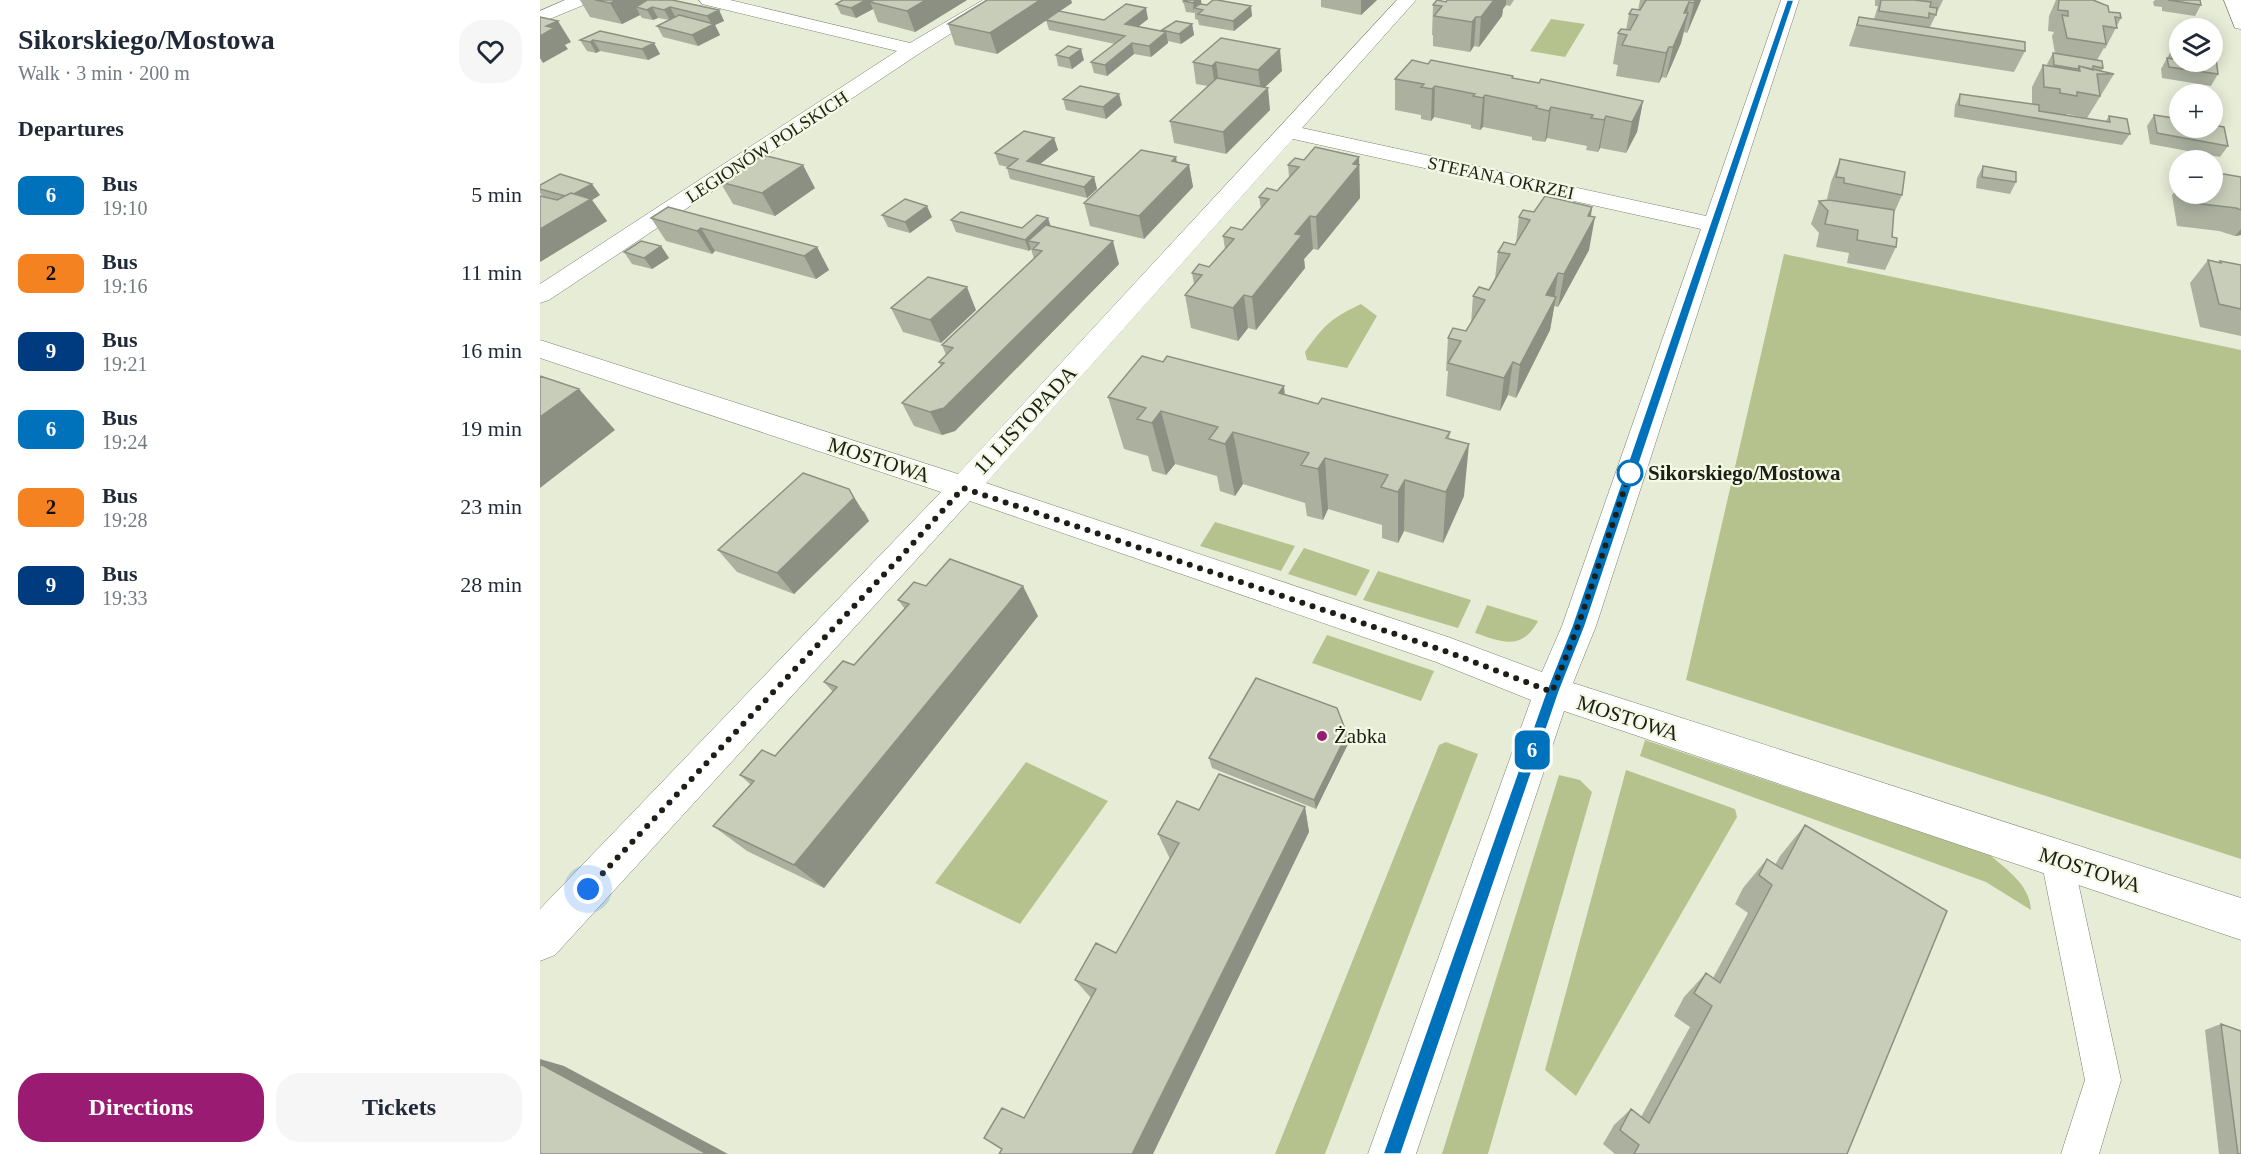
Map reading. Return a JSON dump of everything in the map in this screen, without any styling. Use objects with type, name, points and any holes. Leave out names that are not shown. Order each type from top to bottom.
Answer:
[{"type":"street","points":[[540,18],[580,0]]},
{"type":"street","points":[[708,0],[913,49]]},
{"type":"street","name":"LEGIONÓW POLSKICH","points":[[540,295],[913,49],[995,0]]},
{"type":"street","name":"11 LISTOPADA","points":[[540,940],[907,550],[1407,0]]},
{"type":"street","points":[[1392,1154],[1552,692],[1578,626],[1790,0]]},
{"type":"street","points":[[2233,0],[2241,24]]},
{"type":"street","name":"STEFANA OKRZEI","points":[[1289,132],[1714,225]]},
{"type":"street","name":"MOSTOWA","points":[[540,349],[963,488],[1448,652],[1552,692],[2241,919]]},
{"type":"lane","points":[[2057,859],[2103,1080],[2080,1154]]},
{"type":"green space","points":[[1551,19],[1585,24],[1565,57],[1530,51]]},
{"type":"green space","points":[[1784,254],[2241,350],[2241,859],[1686,680]]},
{"type":"green space","points":[[1361,304],[1377,316],[1347,368],[1307,360],[1305,352],[1323,328],[1335,318]]},
{"type":"green space","points":[[1215,522],[1295,546],[1281,571],[1200,546]]},
{"type":"green space","points":[[1304,548],[1370,570],[1356,596],[1288,574]]},
{"type":"green space","points":[[1378,571],[1471,600],[1458,628],[1363,600]]},
{"type":"green space","points":[[1487,605],[1538,621],[1525,637],[1511,642],[1475,633]]},
{"type":"green space","points":[[1327,635],[1434,671],[1421,701],[1312,663]]},
{"type":"green space","points":[[1645,740],[1990,855],[2022,886],[2030,901],[2031,910],[1986,882],[1640,756]]},
{"type":"green space","points":[[1446,742],[1478,754],[1325,1154],[1275,1154],[1439,745]]},
{"type":"green space","points":[[1026,762],[1108,801],[1020,924],[935,883]]},
{"type":"green space","points":[[1626,770],[1735,809],[1737,817],[1576,1096],[1545,1070]]},
{"type":"green space","points":[[1559,775],[1580,780],[1592,792],[1488,1154],[1442,1154]]},
{"type":"building","points":[[595,0],[617,0],[610,3]]},
{"type":"building","points":[[647,0],[672,0],[719,10],[707,16],[670,7],[664,10],[652,7],[647,10],[636,7]]},
{"type":"building","points":[[843,0],[866,0],[851,8],[836,4]]},
{"type":"building","points":[[874,0],[926,0],[907,11],[870,2]]},
{"type":"building","points":[[987,0],[1040,0],[990,33],[948,24]]},
{"type":"building","points":[[1213,0],[1251,6],[1233,21],[1198,14],[1203,10],[1194,8],[1200,4],[1207,5]]},
{"type":"building","points":[[1437,0],[1446,2],[1447,0],[1494,0],[1481,17],[1476,17],[1472,22],[1434,16],[1442,6],[1433,5]]},
{"type":"building","points":[[1646,0],[1695,0],[1694,3],[1689,2],[1684,13],[1688,13],[1673,47],[1669,47],[1666,53],[1622,45],[1627,35],[1618,33],[1621,29],[1630,30],[1638,15],[1629,14],[1632,9],[1640,10]]},
{"type":"building","points":[[1881,0],[1931,2],[1930,7],[1937,8],[1936,15],[1929,13],[1929,18],[1879,11]]},
{"type":"building","points":[[2059,0],[2093,0],[2108,6],[2109,12],[2120,13],[2121,18],[2115,17],[2117,28],[2103,26],[2106,44],[2067,38],[2062,15],[2068,16],[2068,11],[2058,10]]},
{"type":"building","points":[[2168,0],[2200,0],[2201,5]]},
{"type":"building","points":[[1126,4],[1146,8],[1125,24],[1166,32],[1149,46],[1132,43],[1105,65],[1091,62],[1125,36],[1046,20],[1059,11],[1104,20]]},
{"type":"building","points":[[679,15],[714,24],[692,35],[657,26]]},
{"type":"building","points":[[540,17],[558,21],[546,26],[554,28],[540,36]]},
{"type":"building","points":[[1859,17],[2025,42],[2025,51],[1857,25]]},
{"type":"building","points":[[1176,21],[1192,24],[1179,34],[1162,30]]},
{"type":"building","points":[[600,31],[654,43],[642,49],[593,40],[590,42],[580,40]]},
{"type":"building","points":[[1221,38],[1280,49],[1258,70],[1216,62],[1212,66],[1193,62]]},
{"type":"building","points":[[1068,46],[1081,49],[1069,58],[1056,55]]},
{"type":"building","points":[[2053,53],[2102,61],[2103,68],[2093,66],[2093,70],[2079,66],[2078,69],[2054,65]]},
{"type":"building","points":[[1412,60],[1428,64],[1431,60],[1539,83],[1541,79],[1643,101],[1632,122],[1606,116],[1604,120],[1591,118],[1593,115],[1551,107],[1549,111],[1536,108],[1537,106],[1485,95],[1483,98],[1473,96],[1475,94],[1435,86],[1432,89],[1421,87],[1424,84],[1395,79]]},
{"type":"building","points":[[2043,65],[2080,71],[2079,66],[2114,74],[2097,74],[2100,96],[2077,92],[2077,96],[2060,93],[2060,89],[2044,87]]},
{"type":"building","points":[[1217,78],[1268,88],[1223,132],[1170,121]]},
{"type":"building","points":[[1080,86],[1119,94],[1103,107],[1063,99]]},
{"type":"building","points":[[1960,94],[2039,105],[2039,111],[2110,122],[2109,116],[2127,119],[2130,134],[1959,105]]},
{"type":"building","points":[[2154,115],[2169,117],[2169,135],[2157,133]]},
{"type":"building","points":[[2224,127],[2228,146],[2184,138],[2223,138]]},
{"type":"building","points":[[1024,131],[1054,138],[1027,161],[1094,177],[1084,187],[1007,168],[1018,159],[995,153]]},
{"type":"building","points":[[1315,147],[1359,157],[1353,164],[1359,165],[1316,217],[1310,216],[1295,234],[1302,235],[1252,297],[1244,295],[1233,308],[1185,295],[1202,275],[1192,273],[1199,264],[1209,267],[1234,239],[1223,236],[1231,227],[1242,230],[1269,199],[1259,197],[1267,188],[1277,191],[1299,167],[1288,165],[1295,158],[1304,160]]},
{"type":"building","points":[[1141,150],[1176,157],[1172,161],[1189,165],[1139,216],[1084,203]]},
{"type":"building","points":[[763,155],[803,165],[762,193],[720,182]]},
{"type":"building","points":[[1840,159],[1905,172],[1902,195],[1844,183],[1844,178],[1836,177]]},
{"type":"building","points":[[1983,166],[2016,172],[2016,182],[1982,177]]},
{"type":"building","points":[[560,174],[592,184],[574,194],[565,196],[540,189],[540,185]]},
{"type":"building","points":[[2223,174],[2241,177],[2241,210],[2202,204],[2223,204]]},
{"type":"building","points":[[571,193],[591,199],[540,229],[540,196],[557,200]]},
{"type":"building","points":[[1545,196],[1592,207],[1588,216],[1595,217],[1564,274],[1558,273],[1546,295],[1556,297],[1520,365],[1513,362],[1504,378],[1448,363],[1461,341],[1448,338],[1453,328],[1466,331],[1485,300],[1473,296],[1479,287],[1489,290],[1510,254],[1498,252],[1504,242],[1515,245],[1530,220],[1519,217],[1523,210],[1534,212]]},
{"type":"building","points":[[905,199],[927,206],[905,222],[882,215]]},
{"type":"building","points":[[1829,200],[1894,210],[1892,237],[1897,238],[1896,247],[1857,240],[1858,230],[1825,224],[1828,211],[1819,201]]},
{"type":"building","points":[[668,207],[817,247],[804,256],[701,228],[697,231],[651,218]]},
{"type":"building","points":[[961,212],[1022,228],[1037,215],[1048,218],[1025,240],[951,220]]},
{"type":"building","points":[[1046,225],[1113,241],[944,408],[930,412],[902,403],[944,363],[939,362],[953,348],[942,345],[1042,251],[1033,249],[1039,243],[1028,241]]},
{"type":"building","points":[[641,241],[661,246],[644,258],[624,252]]},
{"type":"building","points":[[2208,260],[2241,265],[2241,309],[2219,304]]},
{"type":"building","points":[[928,277],[967,287],[930,320],[891,308]]},
{"type":"building","points":[[1142,356],[1163,362],[1167,356],[1284,386],[1279,393],[1318,404],[1322,398],[1450,432],[1446,438],[1469,444],[1446,492],[1405,480],[1398,492],[1381,487],[1388,475],[1325,458],[1318,469],[1301,465],[1309,453],[1233,432],[1225,444],[1209,439],[1218,427],[1161,411],[1152,423],[1137,419],[1146,408],[1108,397]]},
{"type":"building","points":[[540,376],[579,389],[540,417]]},
{"type":"building","points":[[803,473],[849,489],[854,498],[777,573],[718,550]]},
{"type":"building","points":[[950,559],[1023,586],[794,865],[713,826],[754,781],[740,775],[762,750],[775,756],[837,687],[824,682],[843,661],[854,665],[909,604],[898,600],[914,582],[926,586]]},
{"type":"building","points":[[1256,678],[1337,708],[1347,734],[1314,800],[1209,758]]},
{"type":"building","points":[[1219,774],[1305,807],[1132,1154],[999,1154],[1002,1149],[984,1138],[1002,1108],[1024,1118],[1096,989],[1075,980],[1096,943],[1116,953],[1179,843],[1158,834],[1177,801],[1199,810]]},
{"type":"building","points":[[1805,825],[1947,911],[1847,1154],[1634,1154],[1639,1145],[1620,1130],[1631,1109],[1649,1123],[1712,1006],[1694,993],[1706,973],[1720,983],[1772,885],[1759,875],[1767,859],[1782,869]]},
{"type":"building","points":[[2221,1024],[2241,1031],[2241,1154],[2238,1154]]},
{"type":"building","points":[[540,1064],[707,1154],[540,1154]]},
{"type":"bus line","name":"6","points":[[1392,1154],[1552,692],[1578,626],[1790,0]]},
{"type":"place","name":"Sikorskiego/Mostowa","points":[[1630,473]]},
{"type":"place","name":"Żabka","points":[[1322,736]]},
{"type":"route","points":[[588,889],[963,488],[1448,652],[1552,692],[1578,626],[1630,473]]}]
